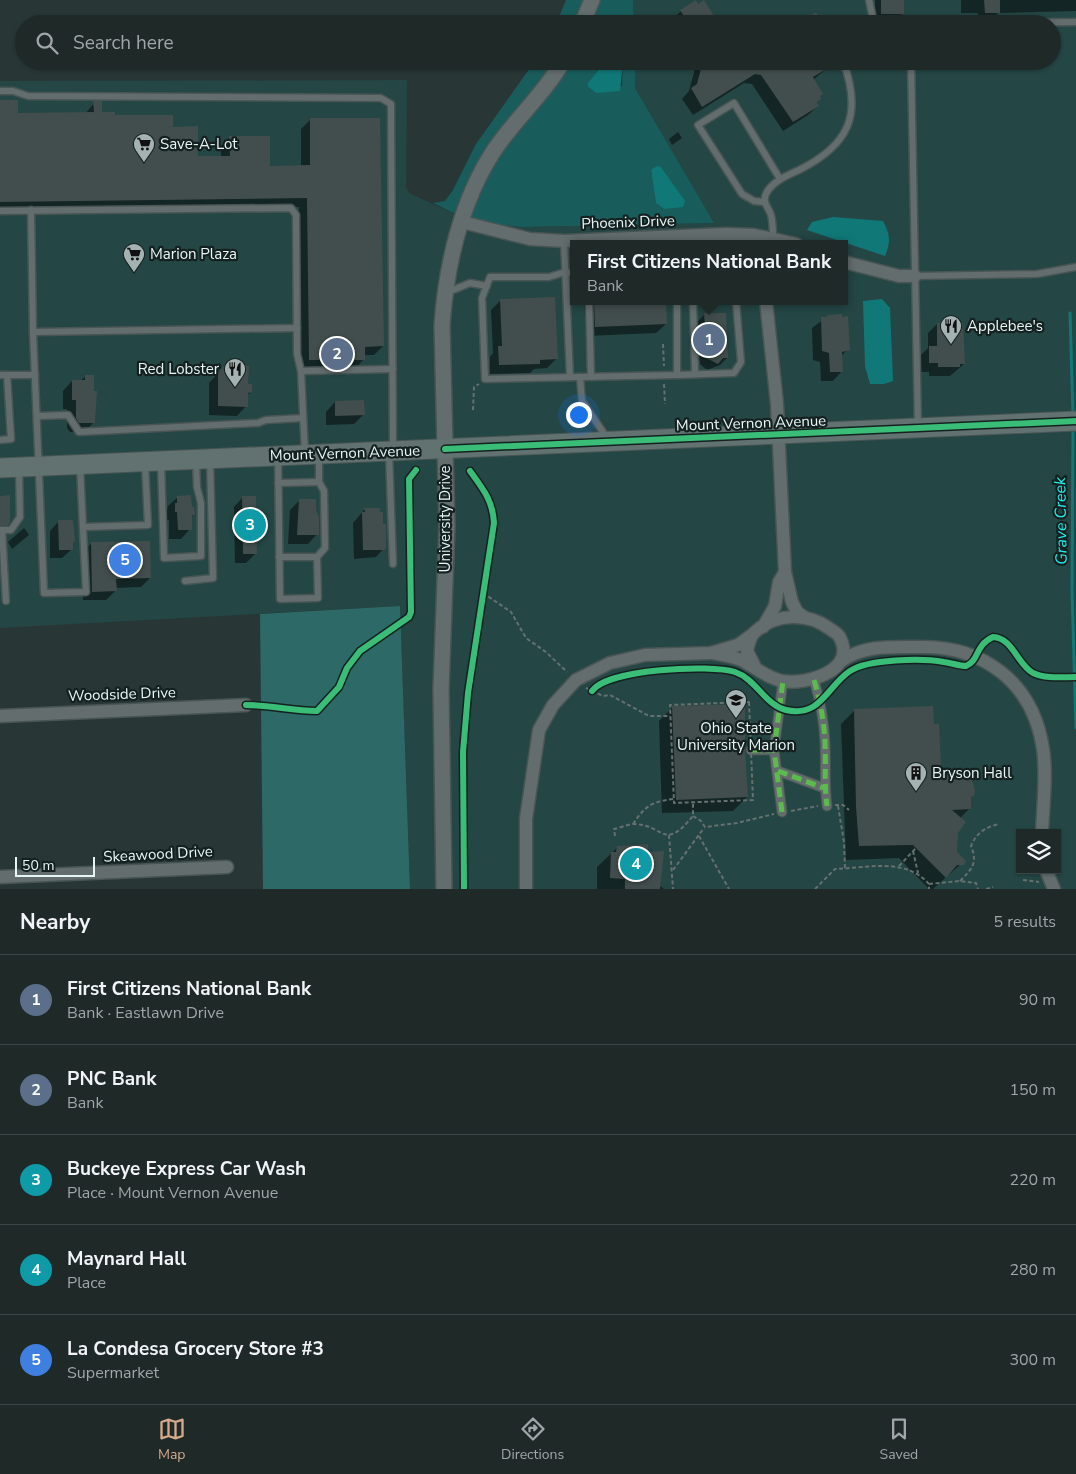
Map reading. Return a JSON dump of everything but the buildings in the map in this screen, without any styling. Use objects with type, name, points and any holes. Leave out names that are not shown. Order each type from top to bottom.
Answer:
[{"type":"main road","name":"Mount Vernon Avenue","points":[[0,468],[1067,421]]},
{"type":"street","points":[[586,15],[592,0]]},
{"type":"street","name":"University Drive","points":[[444,889],[441,690],[447,526],[442,326],[444,294],[462,222],[470,199],[495,149],[556,70]]},
{"type":"street","name":"Phoenix Drive","points":[[462,222],[530,239],[570,241]]},
{"type":"street","name":"Phoenix Drive","points":[[676,240],[727,234],[766,240]]},
{"type":"street","points":[[848,263],[899,276],[915,276]]},
{"type":"street","points":[[766,305],[779,435]]},
{"type":"street","name":"Mount Vernon Avenue","points":[[779,435],[785,572],[792,602],[797,612],[804,617]]},
{"type":"street","name":"Mount Vernon Avenue","points":[[755,667],[746,651],[775,606],[780,582],[785,572]]},
{"type":"street","points":[[711,653],[738,645],[773,621],[787,617],[804,617],[821,622],[849,642],[871,648]]},
{"type":"street","points":[[839,635],[843,648],[841,661]]},
{"type":"street","points":[[526,889],[526,819],[539,730],[552,705],[576,680],[610,663],[645,655],[711,653],[738,659],[755,667],[769,677],[783,681],[814,680],[832,672],[841,661],[850,655],[871,648],[935,646],[961,651],[984,659],[1007,677],[1023,696],[1035,720],[1043,749],[1042,829]]},
{"type":"street","points":[[814,680],[820,703],[825,742],[824,788],[828,806]]},
{"type":"street","points":[[782,812],[774,750],[783,681]]},
{"type":"street","name":"Woodside Drive","points":[[0,716],[246,705]]},
{"type":"street","points":[[751,750],[774,750]]},
{"type":"street","points":[[778,770],[824,788]]},
{"type":"street","name":"Skeawood Drive","points":[[0,877],[228,867]]},
{"type":"street","points":[[1048,874],[1054,889]]},
{"type":"lane","points":[[869,0],[871,15]]},
{"type":"lane","points":[[1061,22],[1076,22]]},
{"type":"lane","points":[[773,240],[771,214],[764,202],[766,193],[780,179],[828,153],[850,122],[852,94],[845,70]]},
{"type":"lane","points":[[911,70],[918,428]]},
{"type":"lane","points":[[0,91],[13,91],[28,96],[381,98],[391,104],[393,369],[391,451],[393,564]]},
{"type":"lane","points":[[764,202],[754,201],[742,194],[698,126],[734,103],[780,179]]},
{"type":"lane","points":[[0,211],[291,208],[296,215],[297,354],[301,371],[303,418],[319,482],[324,491],[325,548],[317,556],[279,557]]},
{"type":"lane","points":[[31,210],[33,332],[42,497],[44,593],[86,592],[80,465]]},
{"type":"lane","points":[[564,241],[570,377]]},
{"type":"lane","points":[[915,276],[1036,274],[1076,267]]},
{"type":"lane","points":[[570,273],[565,272],[549,277],[490,277],[482,298],[485,379],[734,373],[741,362],[736,305]]},
{"type":"lane","points":[[444,294],[470,283],[487,286]]},
{"type":"lane","points":[[589,305],[591,377]]},
{"type":"lane","points":[[677,305],[678,375]]},
{"type":"lane","points":[[693,305],[695,374]]},
{"type":"lane","points":[[33,332],[297,328]]},
{"type":"lane","points":[[301,371],[393,369]]},
{"type":"lane","points":[[0,440],[11,439],[3,375],[35,375]]},
{"type":"lane","points":[[580,377],[585,406],[609,441]]},
{"type":"lane","points":[[37,416],[68,415],[79,432],[258,423],[266,420],[303,418]]},
{"type":"lane","points":[[278,456],[280,599],[318,598],[317,556]]},
{"type":"lane","points":[[153,462],[164,558],[201,556],[201,503],[197,487],[203,460]]},
{"type":"lane","points":[[185,580],[212,578],[203,460]]},
{"type":"lane","points":[[83,527],[148,525],[153,462]]},
{"type":"lane","points":[[6,600],[1,530],[11,530],[20,516],[19,468]]},
{"type":"lane","points":[[278,483],[319,482]]},
{"type":"path","points":[[473,410],[474,387],[485,379]]},
{"type":"path","points":[[481,602],[484,584]]},
{"type":"path","points":[[483,593],[510,612],[526,638],[546,652],[584,688],[594,689],[603,696],[610,695],[649,716],[670,716]]},
{"type":"path","points":[[749,702],[754,800],[674,803],[670,716],[670,705],[749,702]]},
{"type":"path","points":[[633,824],[644,807],[674,799]]},
{"type":"path","points":[[615,836],[614,829],[633,824],[669,835],[681,830],[693,816],[693,802]]},
{"type":"path","points":[[837,805],[844,842],[845,868]]},
{"type":"path","points":[[673,870],[705,828],[737,823],[782,812],[828,806],[843,806],[849,810]]},
{"type":"path","points":[[693,816],[701,821],[705,828]]},
{"type":"path","points":[[960,881],[974,867],[975,856],[971,846],[974,838],[988,826],[998,824]]},
{"type":"path","points":[[669,835],[673,889]]},
{"type":"path","points":[[698,836],[729,889]]},
{"type":"path","points":[[899,866],[916,848]]},
{"type":"path","points":[[913,851],[918,873]]},
{"type":"path","points":[[815,889],[835,869],[899,866],[918,873],[929,884],[929,889]]},
{"type":"path","points":[[1023,880],[1039,882],[1040,889]]},
{"type":"path","points":[[929,884],[960,881],[976,883],[978,889]]},
{"type":"path","points":[[986,889],[993,887]]},
{"type":"shaded area","points":[[566,0],[633,0],[634,15],[560,15]]},
{"type":"shaded area","points":[[633,0],[1076,0],[1076,889],[410,889],[400,606],[0,628],[0,81],[407,80],[406,187],[409,193],[470,221],[521,227],[713,223],[635,88],[635,70],[1061,70],[1061,15],[634,15]]},
{"type":"shaded area","points":[[529,70],[598,70],[588,87],[596,93],[622,86],[623,70],[635,70],[635,88],[714,223],[521,227],[470,221],[433,203],[445,201],[453,190],[476,144]],"holes":[[[661,167],[681,196],[664,209],[656,203],[651,170]]]},
{"type":"shaded area","points":[[622,70],[620,91],[596,93],[588,87],[588,83],[598,71]]},
{"type":"shaded area","points":[[657,166],[661,167],[685,201],[683,207],[664,209],[656,203],[651,170]]},
{"type":"shaded area","points":[[833,217],[883,221],[889,238],[885,256],[848,244],[848,240],[837,240],[807,230],[812,222]]},
{"type":"shaded area","points":[[882,299],[890,308],[893,381],[884,384],[870,384],[865,366],[863,301]]},
{"type":"shaded area","points":[[400,606],[410,889],[263,889],[260,614]]},
{"type":"waterway","name":"Grave Creek","points":[[1070,313],[1073,415]]},
{"type":"waterway","name":"Grave Creek","points":[[1073,426],[1072,591],[1076,728]]},
{"type":"marked path","points":[[814,680],[824,726],[827,806]]},
{"type":"marked path","points":[[782,812],[774,750],[783,681]]},
{"type":"marked path","points":[[751,750],[774,750]]},
{"type":"marked path","points":[[778,771],[824,788]]},
{"type":"cycle path","points":[[445,449],[1076,421]]},
{"type":"cycle path","points":[[246,705],[317,711],[339,687],[347,668],[360,651],[409,617],[411,612],[409,479],[416,470]]},
{"type":"cycle path","points":[[464,889],[463,752],[468,693],[494,523],[492,508],[470,471]]},
{"type":"cycle path","points":[[592,691],[601,684],[638,673],[705,668],[735,672],[742,675],[772,703],[786,710],[798,711],[816,705],[842,677],[858,667],[896,660],[947,662],[966,666],[973,660],[983,644],[993,637],[1000,638],[1010,646],[1023,664],[1033,673],[1048,677],[1076,677]]},
{"type":"place","name":"Save-A-Lot","points":[[144,163]]},
{"type":"place","name":"Marion Plaza","points":[[134,273]]},
{"type":"place","name":"First Citizens National Bank","points":[[709,340]]},
{"type":"place","name":"Applebee's","points":[[951,345]]},
{"type":"place","name":"PNC Bank","points":[[337,354]]},
{"type":"place","name":"Red Lobster","points":[[235,388]]},
{"type":"place","name":"Buckeye Express Car Wash","points":[[250,525]]},
{"type":"place","name":"La Condesa Grocery Store #3","points":[[125,560]]},
{"type":"place","name":"Ohio State University Marion","points":[[736,719]]},
{"type":"place","name":"Bryson Hall","points":[[916,792]]},
{"type":"place","name":"Maynard Hall","points":[[636,864]]}]
